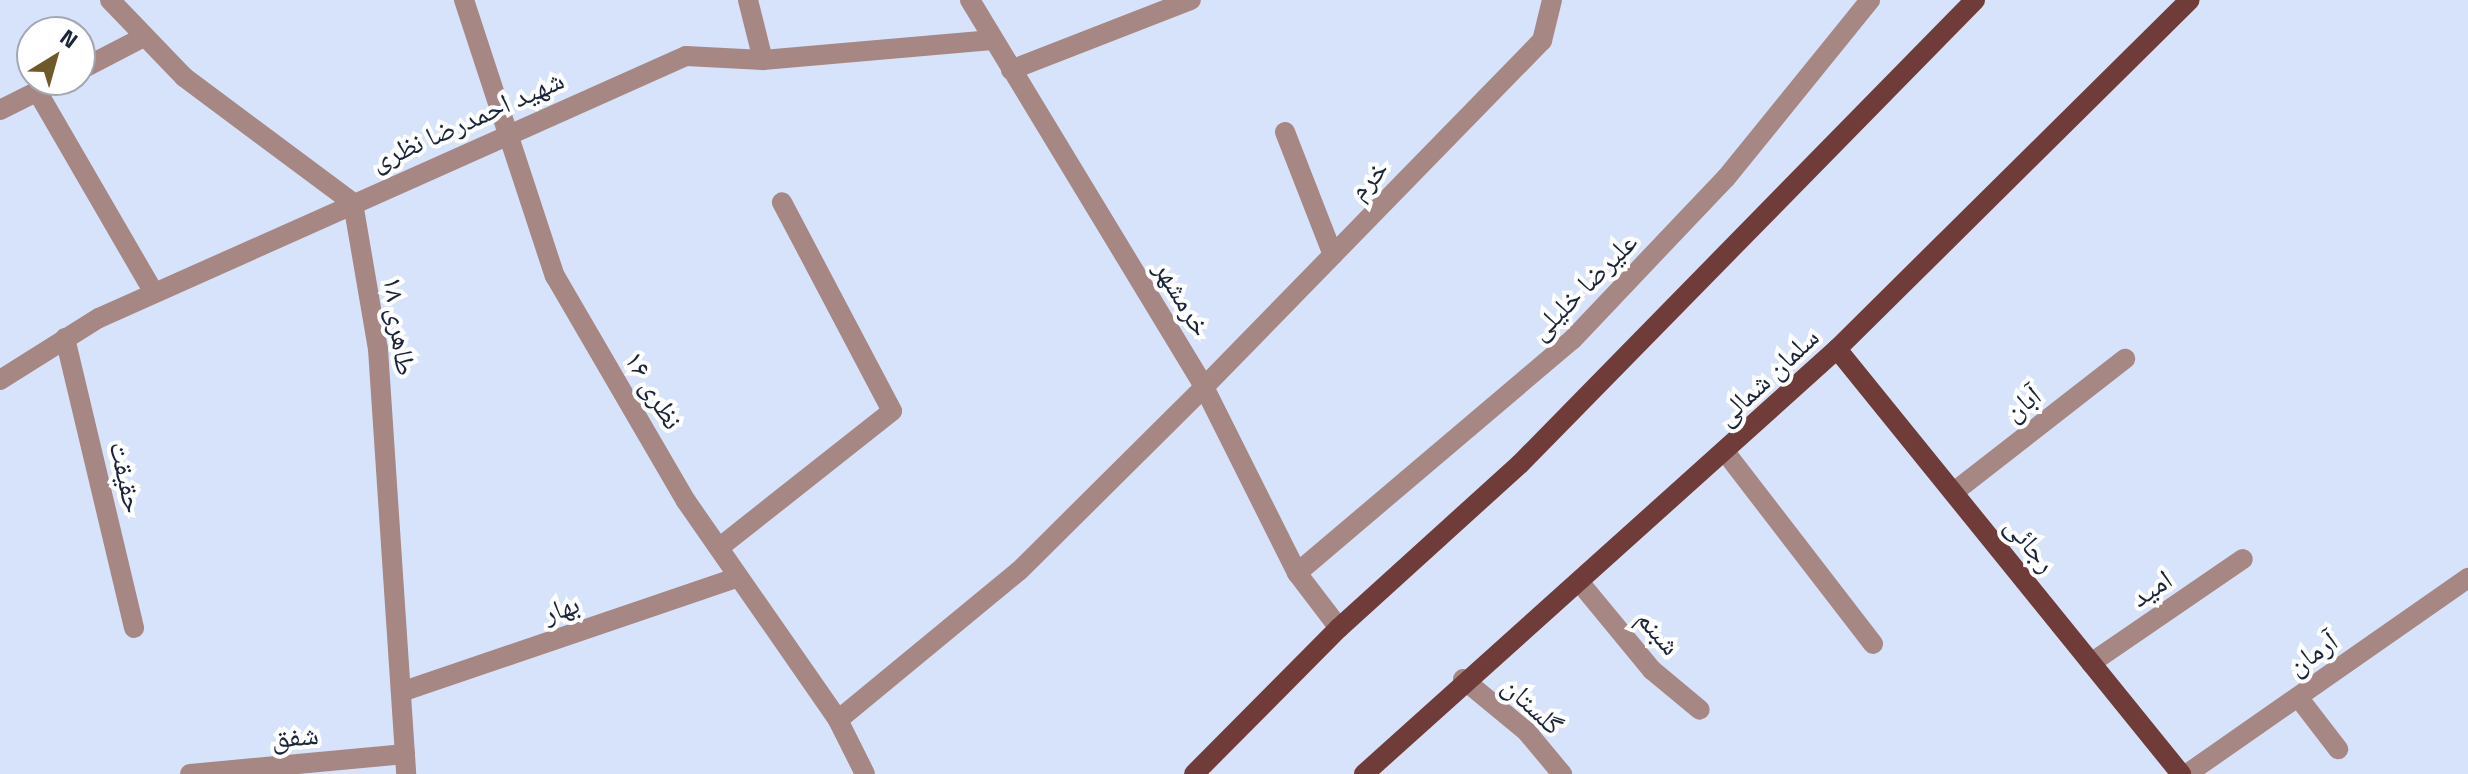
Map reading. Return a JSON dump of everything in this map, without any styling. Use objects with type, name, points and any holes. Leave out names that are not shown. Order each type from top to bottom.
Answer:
[{"type":"main road","points":[[1194,774],[1339,628],[1520,464],[1975,0]]},
{"type":"main road","name":"سلمان شمالی","points":[[1364,774],[1463,679],[1581,584],[1837,349],[2190,0]]},
{"type":"main road","name":"رجائی","points":[[1837,349],[2184,774]]},
{"type":"street","points":[[110,0],[184,77],[353,203]]},
{"type":"street","name":"نظری ۱۶","points":[[464,0],[505,133],[555,276],[738,577],[838,720],[865,774]]},
{"type":"street","points":[[748,0],[763,60]]},
{"type":"street","name":"خرمشهر","points":[[970,0],[1204,387],[1297,573],[1339,628]]},
{"type":"street","points":[[1011,70],[1191,0]]},
{"type":"street","name":"خرم","points":[[838,720],[1019,571],[1204,387],[1542,41],[1552,0]]},
{"type":"street","name":"علیرضا خلیلی","points":[[1297,573],[1572,340],[1726,178],[1870,0]]},
{"type":"street","points":[[96,62],[144,37]]},
{"type":"street","name":"شهید احمدرضا نظری","points":[[0,380],[65,338],[154,293],[505,133],[686,56],[763,60],[992,40]]},
{"type":"street","points":[[2,106],[25,96]]},
{"type":"street","points":[[40,96],[154,293]]},
{"type":"street","points":[[1285,132],[1333,255]]},
{"type":"street","points":[[720,547],[892,411],[782,202]]},
{"type":"street","name":"طاهری ۱۸","points":[[353,203],[378,349],[406,764]]},
{"type":"street","name":"حقیقت","points":[[65,338],[134,628]]},
{"type":"street","name":"آبان","points":[[1954,492],[2125,359]]},
{"type":"street","points":[[1726,453],[1873,644]]},
{"type":"street","name":"امید","points":[[2091,663],[2243,559]]},
{"type":"street","name":"بهار","points":[[401,692],[738,577]]},
{"type":"street","name":"آرمان","points":[[2184,774],[2468,578]]},
{"type":"street","name":"شبنم","points":[[1581,584],[1652,670],[1700,710]]},
{"type":"street","name":"گلستان","points":[[1463,679],[1527,732],[1562,774]]},
{"type":"street","points":[[2298,697],[2338,749]]},
{"type":"street","name":"شفق","points":[[190,774],[406,764]]}]
